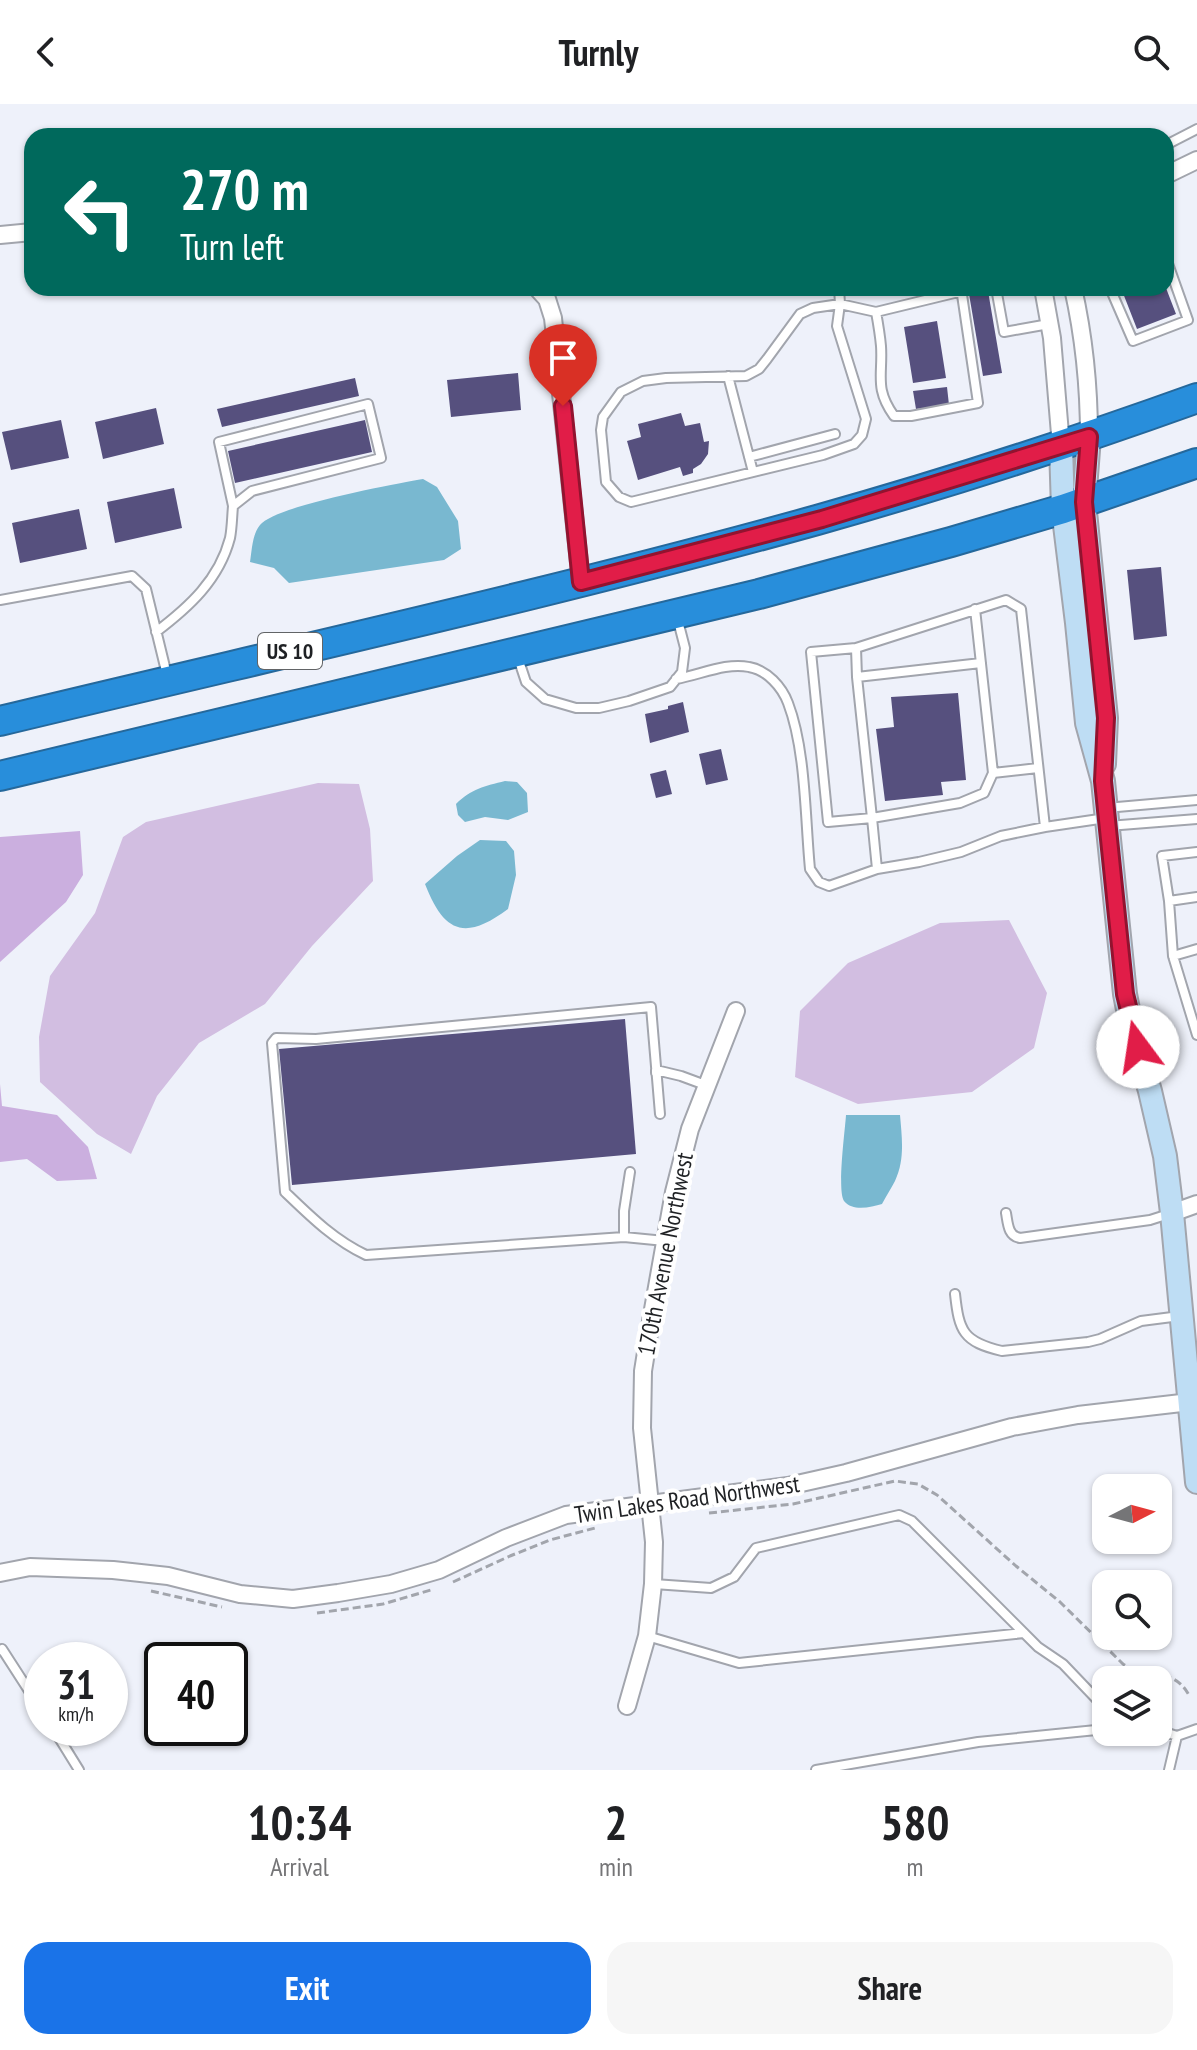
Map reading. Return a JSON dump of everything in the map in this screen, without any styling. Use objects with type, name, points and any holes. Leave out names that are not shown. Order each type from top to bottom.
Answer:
[{"type":"highway","name":"US 10","points":[[0,721],[581,582],[822,519],[1089,437],[1197,398]]},
{"type":"highway","name":"US 10","points":[[0,776],[517,654],[865,566],[1074,506],[1197,463]]},
{"type":"street","points":[[1174,171],[1197,160]]},
{"type":"street","points":[[0,235],[24,233]]},
{"type":"street","points":[[544,296],[553,318],[581,582]]},
{"type":"street","points":[[1044,296],[1061,446],[1074,506],[1077,623],[1087,723],[1103,781],[1125,994],[1158,1123],[1172,1213],[1180,1316],[1193,1402],[1197,1482]]},
{"type":"street","points":[[1074,506],[1089,437],[1089,402],[1078,296]]},
{"type":"street","name":"170th Avenue Northwest","points":[[627,1706],[647,1636],[653,1584],[654,1542],[642,1428],[643,1371],[674,1192],[690,1129],[736,1011]]},
{"type":"street","points":[[1172,1213],[1197,1204]]},
{"type":"street","name":"Twin Lakes Road Northwest","points":[[0,1573],[30,1567],[113,1570],[168,1576],[240,1594],[293,1599],[391,1584],[439,1570],[506,1538],[566,1515],[788,1486],[1012,1427],[1078,1415],[1193,1402]]},
{"type":"lane","points":[[1174,141],[1197,129]]},
{"type":"lane","points":[[1113,296],[1133,341],[1188,320],[1174,281]]},
{"type":"lane","points":[[840,296],[840,304],[837,326],[866,419],[862,435],[854,444],[631,502],[619,497],[606,482],[601,430],[603,417],[621,392],[643,381],[666,378],[746,376],[759,369],[800,314],[813,308],[840,304],[876,312],[938,296]]},
{"type":"lane","points":[[876,312],[881,348],[879,380],[886,406],[894,416],[911,416],[978,403],[962,296]]},
{"type":"lane","points":[[997,296],[1004,332],[1049,324]]},
{"type":"lane","points":[[728,376],[753,472]]},
{"type":"lane","points":[[156,632],[202,592],[222,563],[231,535],[233,506],[219,442],[368,404],[381,458],[252,491],[233,506]]},
{"type":"lane","points":[[749,457],[835,434]]},
{"type":"lane","points":[[0,600],[132,576],[146,589],[168,680]]},
{"type":"lane","points":[[975,609],[993,773],[984,793],[960,803],[828,822],[811,652],[856,648],[975,609],[1006,600],[1021,609],[1045,827]]},
{"type":"lane","points":[[517,654],[526,682],[545,699],[576,708],[599,708],[629,701],[670,687],[682,672],[685,648],[677,615]]},
{"type":"lane","points":[[856,648],[877,869]]},
{"type":"lane","points":[[857,677],[981,663]]},
{"type":"lane","points":[[676,679],[738,666],[760,670],[775,683],[788,702],[797,739],[810,869],[819,882],[829,886],[877,869],[961,852],[1001,836],[1197,800]]},
{"type":"lane","points":[[993,773],[1038,768]]},
{"type":"lane","points":[[1106,817],[1197,819]]},
{"type":"lane","points":[[1197,852],[1162,856],[1173,956],[1197,1035]]},
{"type":"lane","points":[[1169,901],[1197,897]]},
{"type":"lane","points":[[1173,956],[1197,949]]},
{"type":"lane","points":[[660,1114],[651,1007],[316,1039],[276,1038],[272,1043],[285,1192],[321,1226],[351,1248],[366,1255],[624,1237],[666,1241]]},
{"type":"lane","points":[[656,1070],[708,1086]]},
{"type":"lane","points":[[624,1237],[630,1172]]},
{"type":"lane","points":[[1006,1213],[1010,1231],[1020,1238],[1150,1220],[1172,1213]]},
{"type":"lane","points":[[955,1294],[958,1319],[964,1334],[991,1349],[1002,1351],[1088,1342],[1141,1321],[1180,1316]]},
{"type":"lane","points":[[653,1584],[711,1588],[734,1577],[756,1548],[899,1515],[912,1521],[1038,1647],[1063,1664],[1092,1694]]},
{"type":"lane","points":[[647,1636],[739,1663],[1024,1633]]},
{"type":"lane","points":[[0,1650],[24,1683]]},
{"type":"lane","points":[[1172,1734],[1177,1736],[1197,1729]]},
{"type":"lane","points":[[816,1770],[978,1742],[1092,1730]]},
{"type":"lane","points":[[1169,1770],[1177,1736]]},
{"type":"lane","points":[[64,1746],[79,1770]]},
{"type":"shaded area","points":[[318,783],[359,784],[370,829],[373,881],[312,946],[265,1004],[199,1043],[157,1096],[131,1154],[97,1134],[40,1082],[39,1037],[50,976],[95,913],[123,837],[146,822]]},
{"type":"shaded area","points":[[80,831],[83,875],[66,902],[0,962],[0,837]]},
{"type":"shaded area","points":[[1009,920],[1047,993],[1034,1048],[972,1092],[858,1104],[795,1077],[800,1011],[848,963],[940,923]]},
{"type":"shaded area","points":[[0,1084],[2,1106],[57,1115],[88,1147],[97,1179],[57,1181],[27,1159],[0,1162]]},
{"type":"water","points":[[423,479],[437,487],[458,521],[461,549],[444,560],[289,583],[274,568],[250,562],[255,533],[270,518],[311,503]]},
{"type":"water","points":[[505,781],[517,782],[527,793],[528,812],[508,820],[485,817],[465,822],[458,815],[456,804],[467,795]]},
{"type":"water","points":[[480,840],[506,841],[514,851],[516,875],[508,909],[480,925],[458,927],[440,913],[425,884]]},
{"type":"water","points":[[846,1115],[900,1115],[900,1165],[882,1204],[857,1208],[844,1201],[841,1173]]},
{"type":"building","points":[[969,296],[989,296],[1002,373],[983,376]]},
{"type":"building","points":[[1124,296],[1169,296],[1176,314],[1137,329]]},
{"type":"building","points":[[937,321],[946,378],[913,383],[904,327]]},
{"type":"building","points":[[518,373],[521,410],[451,417],[447,380]]},
{"type":"building","points":[[355,378],[359,396],[222,427],[217,409]]},
{"type":"building","points":[[947,387],[949,405],[916,409],[913,391]]},
{"type":"building","points":[[156,408],[164,444],[103,459],[95,422]]},
{"type":"building","points":[[681,413],[685,426],[700,423],[704,442],[709,441],[708,454],[693,469],[693,473],[683,476],[680,467],[638,480],[627,441],[641,437],[638,424]]},
{"type":"building","points":[[61,420],[69,458],[11,470],[2,432]]},
{"type":"building","points":[[365,420],[372,452],[235,483],[228,451]]},
{"type":"building","points":[[174,488],[182,528],[115,543],[107,502]]},
{"type":"building","points":[[79,509],[87,549],[20,563],[12,523]]},
{"type":"building","points":[[1161,567],[1167,636],[1134,640],[1127,570]]},
{"type":"building","points":[[958,693],[966,780],[941,782],[943,795],[885,801],[876,729],[894,727],[891,697]]},
{"type":"building","points":[[683,702],[689,732],[650,743],[645,714]]},
{"type":"building","points":[[721,749],[728,780],[706,785],[699,754]]},
{"type":"building","points":[[666,770],[672,794],[656,798],[650,774]]},
{"type":"building","points":[[625,1019],[636,1154],[292,1185],[279,1049]]},
{"type":"route","points":[[563,406],[581,582],[822,519],[1089,437],[1084,502],[1106,718],[1103,781],[1125,994],[1138,1047]]}]
